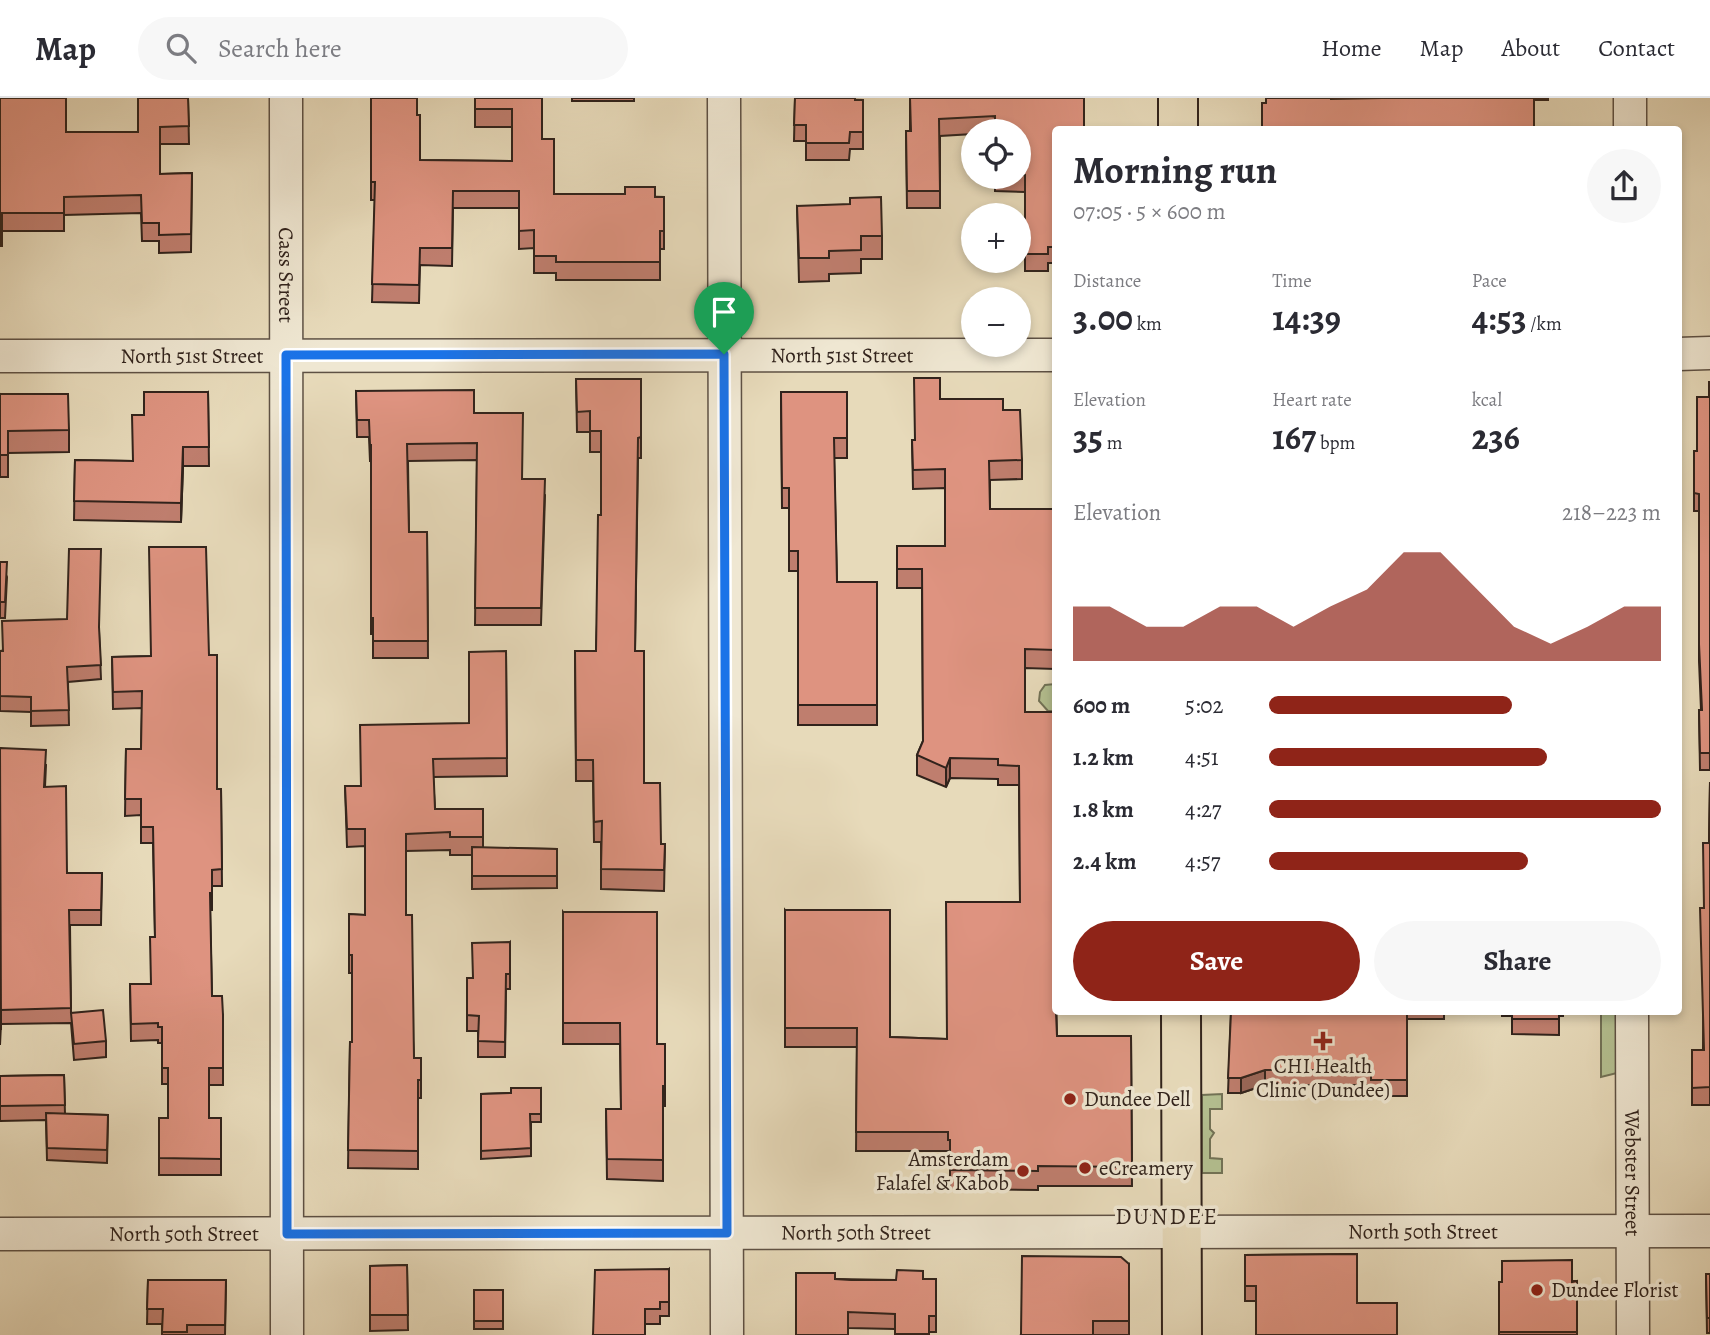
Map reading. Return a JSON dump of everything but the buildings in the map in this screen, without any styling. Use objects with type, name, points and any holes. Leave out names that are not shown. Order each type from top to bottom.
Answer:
[{"type":"main road","points":[[1178,98],[1178,126]]},
{"type":"main road","points":[[1181,1015],[1182,1335]]},
{"type":"street","name":"Cass Street","points":[[286,98],[287,1335]]},
{"type":"street","points":[[724,98],[727,1335]]},
{"type":"street","points":[[1630,98],[1630,126]]},
{"type":"street","points":[[1682,354],[1710,354]]},
{"type":"street","name":"North 51st Street","points":[[0,356],[1052,355]]},
{"type":"street","name":"Webster Street","points":[[1632,1015],[1633,1335]]},
{"type":"street","name":"North 50th Street","points":[[0,1234],[1710,1231]]},
{"type":"green space","points":[[1052,684],[1052,711],[1048,711],[1039,701],[1040,692],[1045,685]]},
{"type":"green space","points":[[1601,1015],[1617,1015],[1617,1073],[1601,1077]]},
{"type":"green space","points":[[1222,1094],[1222,1109],[1210,1109],[1210,1129],[1214,1133],[1210,1139],[1210,1158],[1222,1159],[1222,1173],[1202,1173],[1202,1095]]},
{"type":"place","name":"CHI Health Clinic (Dundee)","points":[[1323,1041]]},
{"type":"place","name":"Dundee Dell","points":[[1070,1099]]},
{"type":"place","name":"eCreamery","points":[[1085,1168]]},
{"type":"place","name":"Amsterdam Falafel & Kabob","points":[[1023,1171]]},
{"type":"place","name":"Dundee Florist","points":[[1537,1290]]},
{"type":"district","name":"DUNDEE","points":[[1167,1216]]},
{"type":"route","points":[[724,354],[727,1233],[287,1234],[286,355],[724,354]]}]
